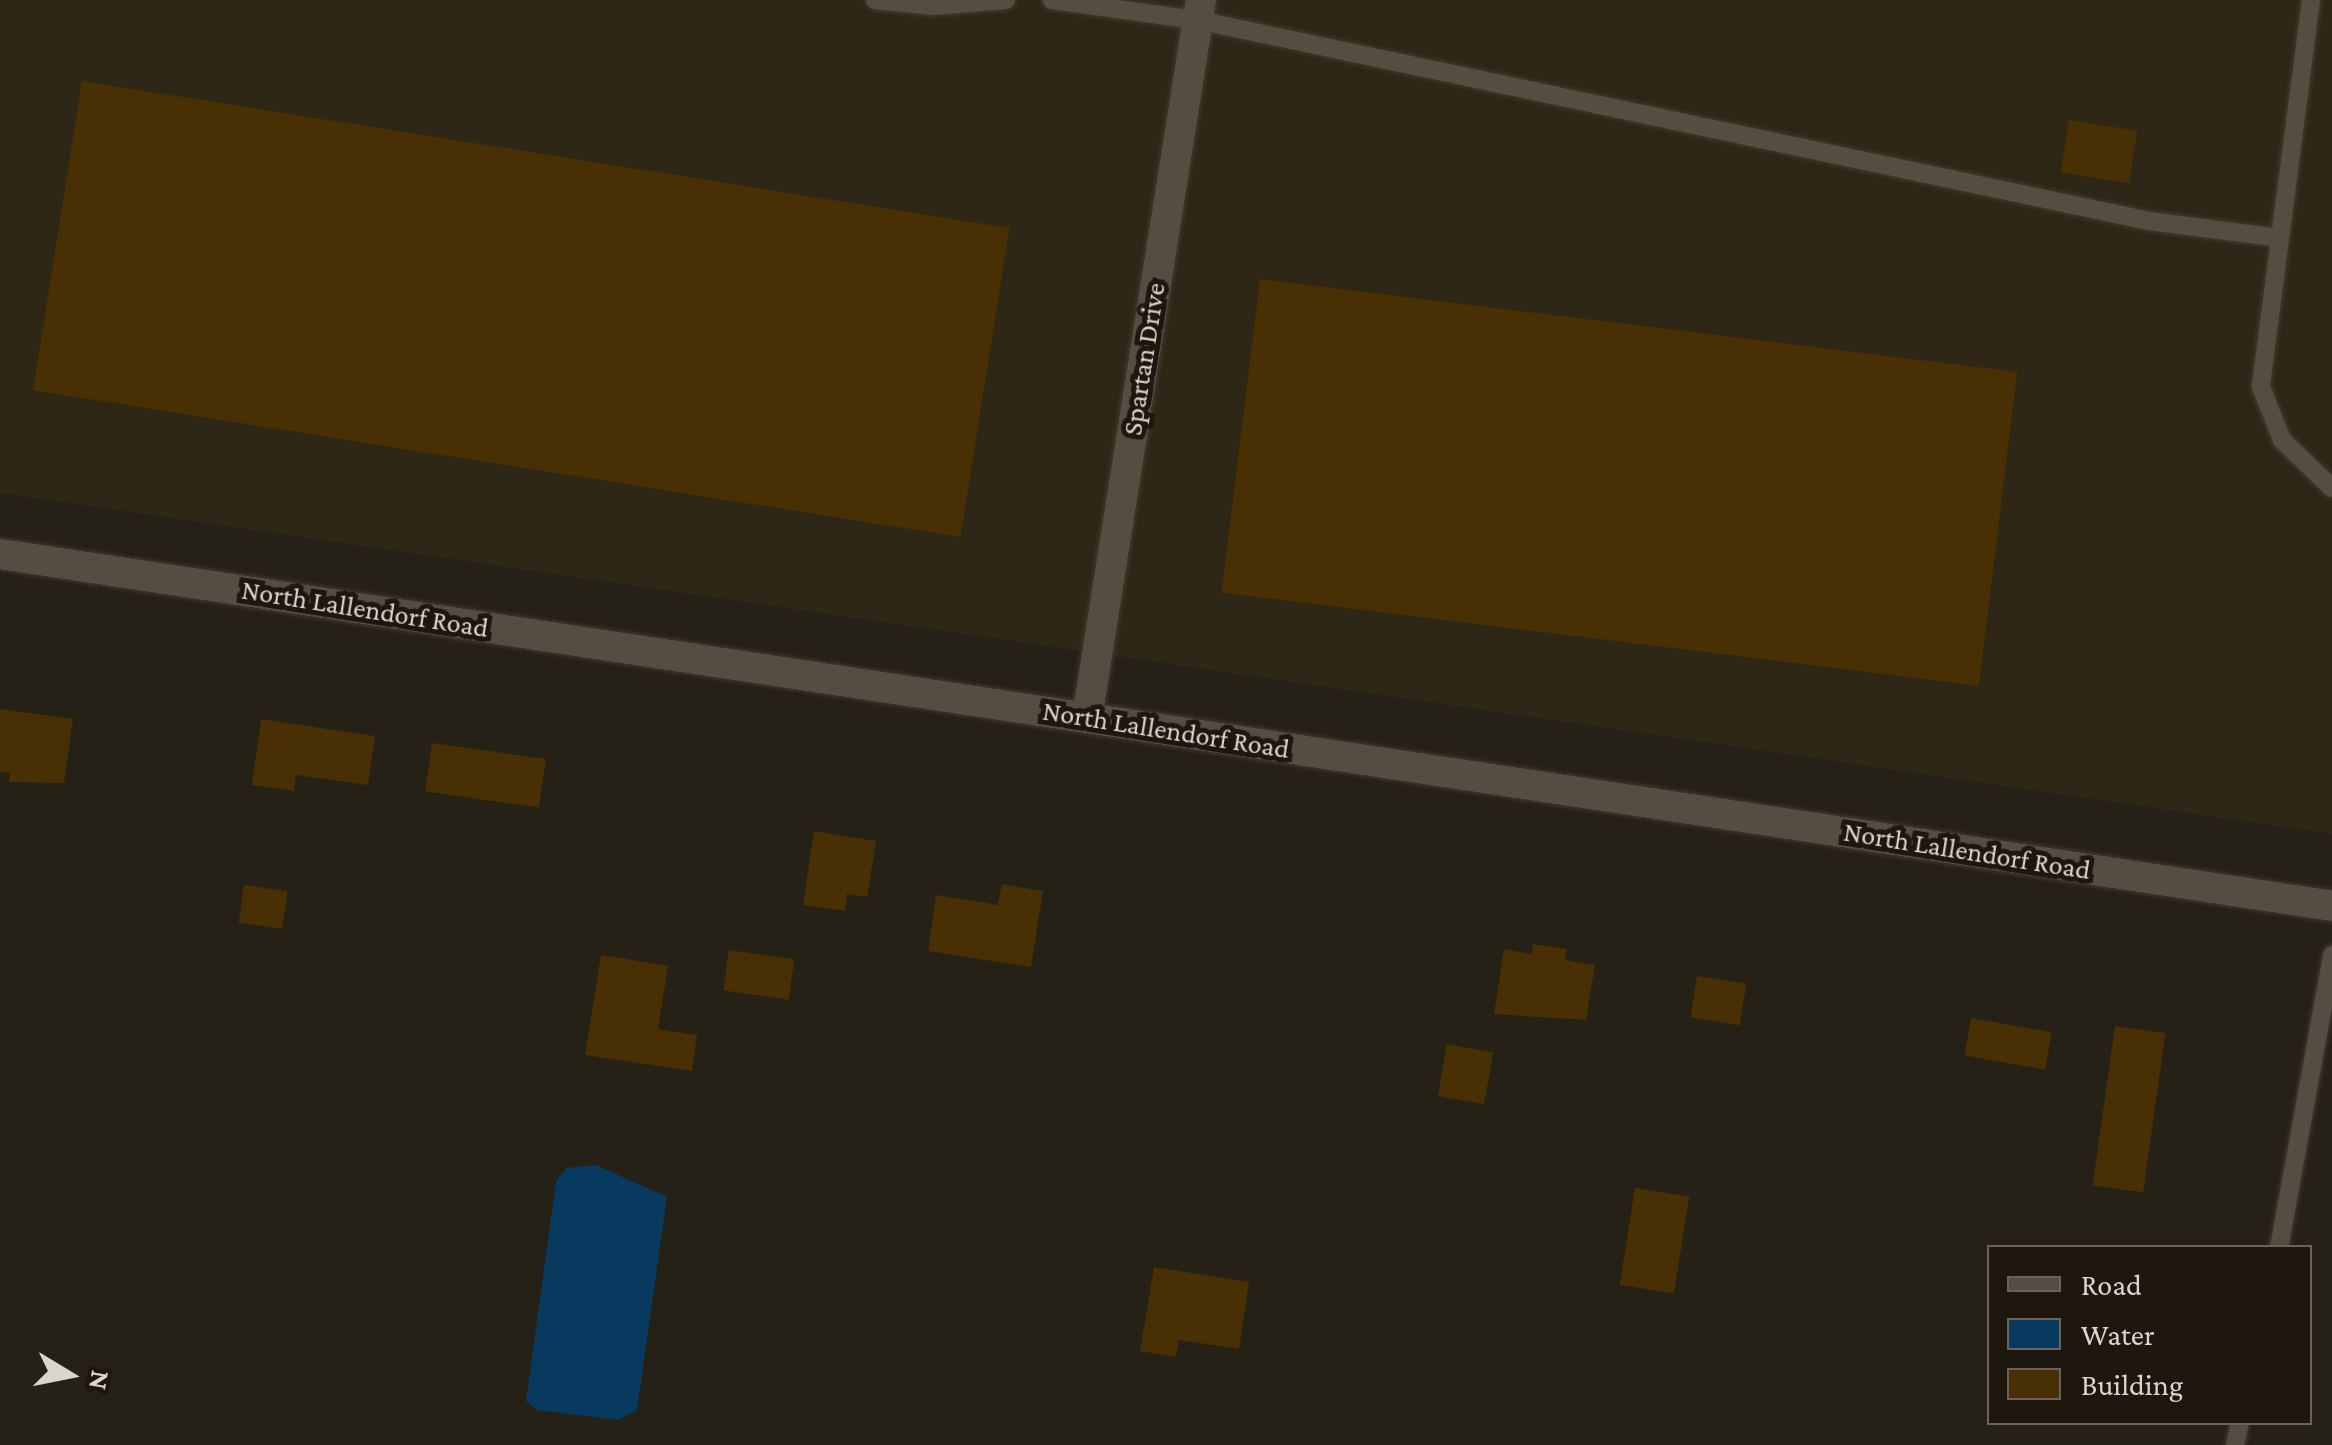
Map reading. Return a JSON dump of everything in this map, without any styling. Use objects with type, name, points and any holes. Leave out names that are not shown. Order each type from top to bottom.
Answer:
[{"type":"street","name":"Spartan Drive","points":[[1088,718],[1199,10]]},
{"type":"street","name":"North Lallendorf Road","points":[[0,554],[2332,906]]},
{"type":"lane","points":[[875,0],[934,6],[1006,0]]},
{"type":"lane","points":[[1052,0],[1199,10],[2150,221],[2280,238]]},
{"type":"lane","points":[[2310,0],[2261,387],[2282,440],[2332,488]]},
{"type":"lane","points":[[2280,1245],[2332,955]]},
{"type":"shaded area","points":[[0,0],[2332,0],[2332,834],[0,493]]},
{"type":"water","points":[[596,1165],[667,1197],[637,1410],[618,1420],[537,1410],[526,1401],[556,1181],[566,1168]]},
{"type":"building","points":[[82,81],[1009,228],[960,537],[33,390]]},
{"type":"building","points":[[2069,120],[2137,131],[2129,183],[2061,172]]},
{"type":"building","points":[[1260,279],[2017,372],[1979,686],[1221,593]]},
{"type":"building","points":[[0,709],[73,719],[64,783],[9,782],[10,773],[0,772]]},
{"type":"building","points":[[261,719],[375,736],[368,785],[296,775],[294,791],[252,785]]},
{"type":"building","points":[[432,743],[546,759],[539,808],[425,792]]},
{"type":"building","points":[[814,831],[876,841],[867,897],[847,894],[845,911],[803,905]]},
{"type":"building","points":[[1002,884],[1043,891],[1031,967],[928,951],[936,895],[998,905]]},
{"type":"building","points":[[244,885],[288,891],[282,929],[239,923]]},
{"type":"building","points":[[1533,944],[1567,949],[1565,960],[1595,965],[1586,1020],[1494,1014],[1504,949],[1532,954]]},
{"type":"building","points":[[729,950],[794,959],[789,1000],[723,991]]},
{"type":"building","points":[[601,955],[668,966],[658,1029],[697,1035],[692,1071],[585,1055]]},
{"type":"building","points":[[1697,976],[1746,984],[1740,1025],[1690,1017]]},
{"type":"building","points":[[1971,1018],[2052,1032],[2045,1070],[1964,1055]]},
{"type":"building","points":[[2115,1026],[2166,1033],[2143,1193],[2093,1185]]},
{"type":"building","points":[[1447,1044],[1493,1052],[1484,1104],[1438,1096]]},
{"type":"building","points":[[1635,1188],[1689,1197],[1674,1293],[1620,1285]]},
{"type":"building","points":[[1154,1267],[1249,1282],[1239,1349],[1179,1340],[1176,1357],[1140,1351]]}]
